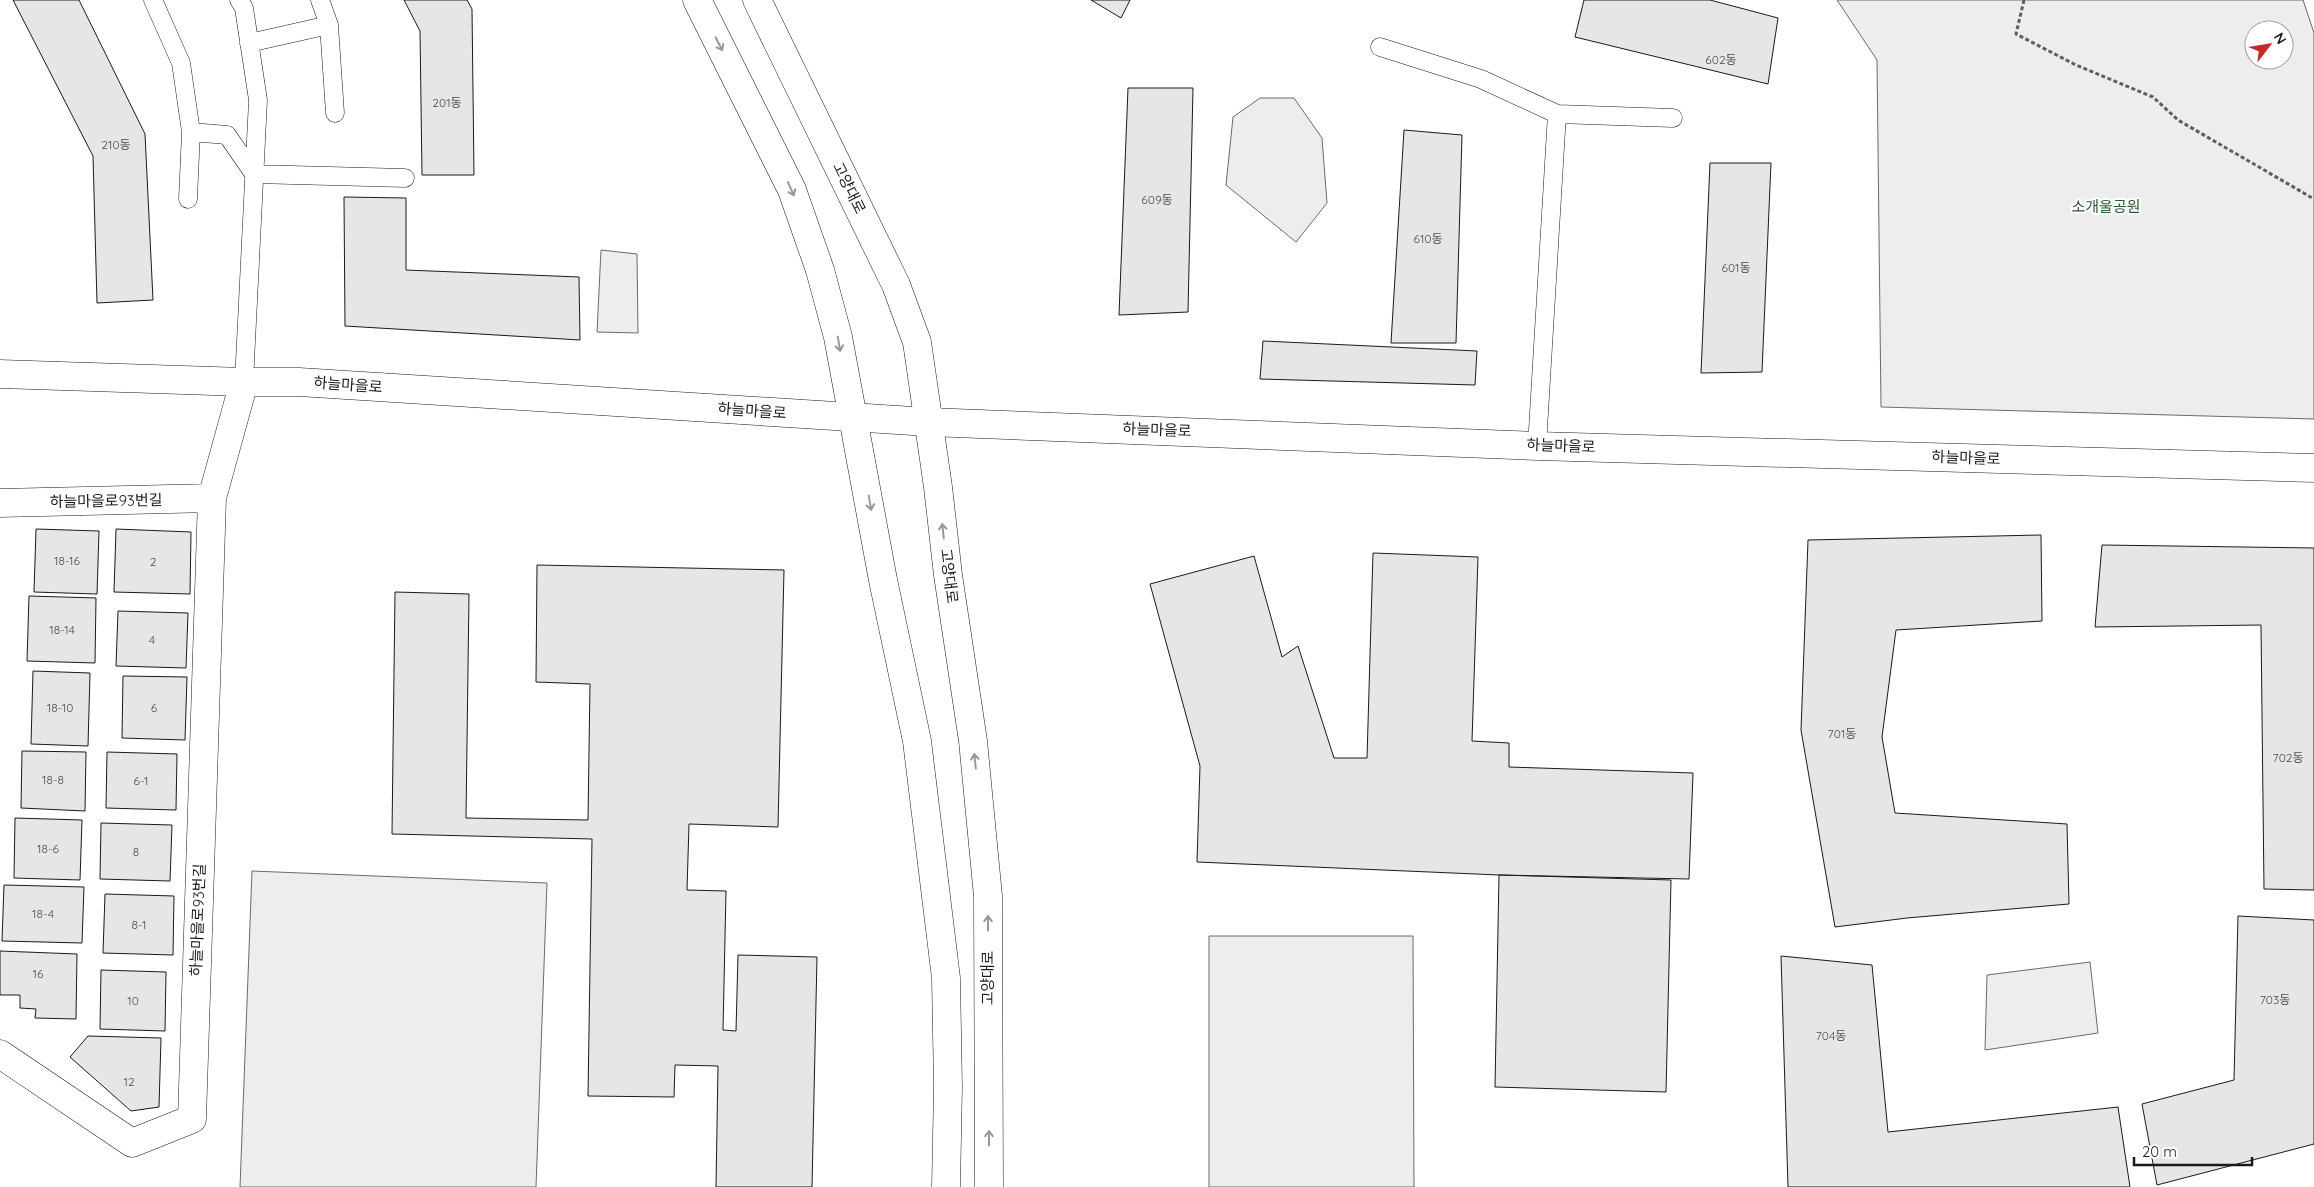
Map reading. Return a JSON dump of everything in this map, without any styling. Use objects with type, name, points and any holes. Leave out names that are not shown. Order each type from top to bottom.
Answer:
[{"type":"main road","points":[[697,0],[792,190],[820,270],[838,337],[852,417],[917,741],[946,978],[948,1087],[946,1187]]},
{"type":"main road","name":"고양대로","points":[[757,0],[896,285],[917,342],[948,574],[973,741],[988,896],[989,1187]]},
{"type":"main road","name":"하늘마을로","points":[[0,374],[298,382],[929,422],[1537,446],[2314,468]]},
{"type":"main road","name":"하늘마을로93번길","points":[[0,1054],[132,1143],[192,1119],[212,498],[244,382]]},
{"type":"main road","name":"하늘마을로93번길","points":[[0,509],[212,498]]},
{"type":"lane","points":[[153,0],[181,63],[191,132],[188,199]]},
{"type":"lane","points":[[240,0],[244,8],[258,100],[244,382]]},
{"type":"lane","points":[[320,0],[330,25],[335,113]]},
{"type":"lane","points":[[249,43],[330,25]]},
{"type":"lane","points":[[1380,47],[1481,79],[1557,114],[1673,118]]},
{"type":"lane","points":[[1537,446],[1557,114]]},
{"type":"lane","points":[[191,132],[227,135],[254,174]]},
{"type":"lane","points":[[254,174],[405,178]]},
{"type":"path","points":[[2024,0],[2016,34],[2076,65],[2153,97],[2178,120],[2314,199]]},
{"type":"shaded area","name":"소개울공원","points":[[1837,0],[2303,0],[2314,33],[2314,419],[1881,407],[1877,60]]},
{"type":"shaded area","points":[[1260,98],[1294,98],[1322,138],[1327,203],[1296,242],[1226,185],[1233,117]]},
{"type":"shaded area","points":[[601,250],[637,254],[638,333],[597,332]]},
{"type":"shaded area","points":[[252,871],[547,883],[536,1187],[240,1187]]},
{"type":"shaded area","points":[[1209,936],[1413,936],[1414,1187],[1209,1187]]},
{"type":"shaded area","points":[[2090,962],[2098,1033],[1985,1050],[1987,975]]},
{"type":"building","points":[[13,0],[79,0],[145,134],[153,300],[97,303],[93,156]]},
{"type":"building","points":[[404,0],[467,0],[472,9],[474,175],[422,175],[420,31]]},
{"type":"building","points":[[1091,0],[1130,0],[1121,18]]},
{"type":"building","points":[[1584,0],[1710,0],[1778,18],[1768,84],[1575,37]]},
{"type":"building","points":[[1128,88],[1193,88],[1188,312],[1119,315]]},
{"type":"building","points":[[1404,130],[1462,135],[1456,343],[1391,343]]},
{"type":"building","points":[[1710,163],[1771,163],[1762,372],[1701,373]]},
{"type":"building","points":[[344,197],[406,198],[406,270],[579,277],[580,340],[345,326]]},
{"type":"building","points":[[1263,341],[1477,351],[1475,385],[1260,379]]},
{"type":"building","points":[[36,529],[99,531],[97,594],[34,592]]},
{"type":"building","points":[[116,529],[191,532],[190,594],[114,592]]},
{"type":"building","points":[[2041,535],[2042,621],[1896,630],[1882,737],[1895,813],[2067,824],[2069,904],[1907,918],[1835,927],[1801,730],[1808,540]]},
{"type":"building","points":[[2102,545],[2314,548],[2314,890],[2264,889],[2261,625],[2095,627]]},
{"type":"building","points":[[1373,553],[1478,557],[1472,741],[1509,743],[1509,767],[1693,773],[1689,879],[1499,875],[1197,862],[1200,766],[1150,584],[1254,556],[1282,657],[1298,646],[1334,758],[1367,758]]},
{"type":"building","points":[[537,565],[784,570],[778,827],[689,824],[687,890],[726,891],[723,1030],[736,1031],[738,955],[817,957],[812,1187],[716,1187],[718,1066],[675,1065],[674,1097],[588,1096],[592,839],[392,834],[395,592],[469,594],[466,818],[588,820],[590,684],[536,682]]},
{"type":"building","points":[[29,596],[96,598],[95,663],[27,661]]},
{"type":"building","points":[[118,611],[188,613],[186,668],[116,666]]},
{"type":"building","points":[[33,671],[90,673],[88,746],[31,744]]},
{"type":"building","points":[[123,676],[187,677],[185,740],[122,738]]},
{"type":"building","points":[[22,751],[86,752],[85,811],[21,808]]},
{"type":"building","points":[[107,752],[177,754],[176,810],[106,808]]},
{"type":"building","points":[[15,818],[82,820],[80,880],[14,878]]},
{"type":"building","points":[[101,823],[172,825],[170,881],[100,879]]},
{"type":"building","points":[[1499,875],[1671,880],[1666,1092],[1495,1087]]},
{"type":"building","points":[[4,885],[84,887],[82,943],[2,941]]},
{"type":"building","points":[[105,894],[174,896],[173,955],[103,953]]},
{"type":"building","points":[[2238,916],[2314,920],[2314,1144],[2157,1185],[2142,1104],[2234,1080]]},
{"type":"building","points":[[0,951],[77,954],[76,1019],[35,1018],[36,1009],[20,1008],[20,995],[0,995]]},
{"type":"building","points":[[1781,956],[1872,965],[1888,1132],[2118,1107],[2130,1187],[1788,1187]]},
{"type":"building","points":[[101,970],[166,972],[165,1031],[100,1029]]},
{"type":"building","points":[[88,1036],[161,1038],[159,1107],[131,1111],[70,1057]]}]
